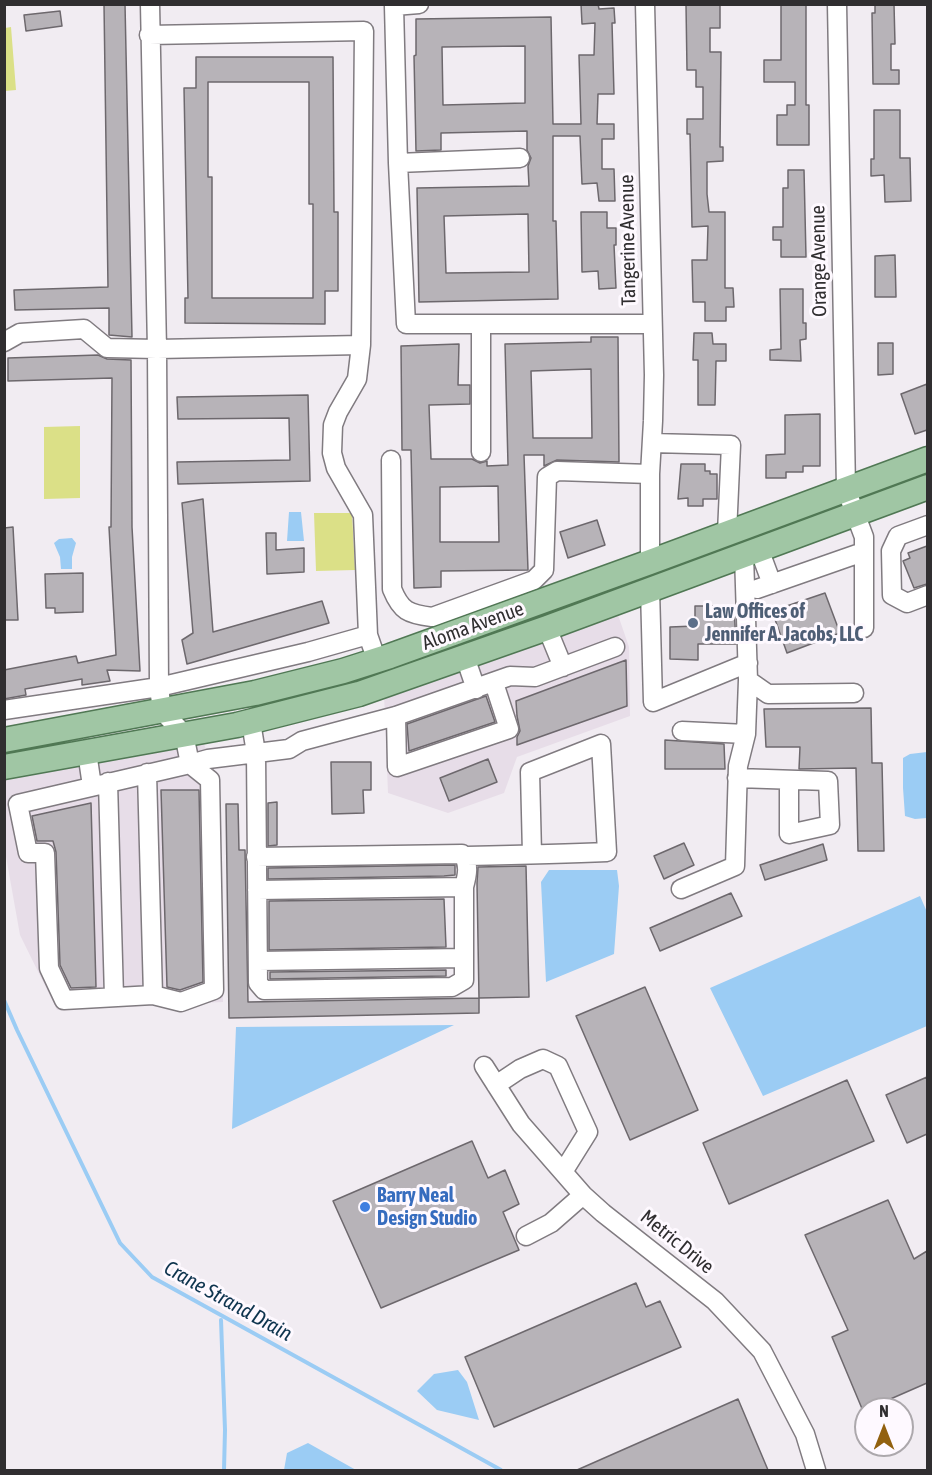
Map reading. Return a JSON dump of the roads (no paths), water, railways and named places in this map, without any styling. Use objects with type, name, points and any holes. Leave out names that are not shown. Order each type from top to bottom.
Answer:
[{"type":"main road","name":"Aloma Avenue","points":[[4,740],[285,687],[377,661],[927,459]]},
{"type":"main road","name":"Aloma Avenue","points":[[4,767],[251,722],[333,702],[392,684],[927,488]]},
{"type":"main road","points":[[547,628],[553,618],[564,611],[634,585],[643,576],[650,562]]},
{"type":"main road","points":[[465,657],[477,636],[495,618]]},
{"type":"street","points":[[150,4],[157,349],[159,687],[162,711],[184,734],[190,764],[210,780],[214,990],[181,1002],[153,995],[64,1000],[49,968],[45,853],[28,853],[18,804],[190,764],[208,759],[289,749],[302,741],[396,716],[510,676],[535,677],[615,647]]},
{"type":"street","points":[[419,4],[394,6],[398,163],[406,324],[652,324]]},
{"type":"street","name":"Tangerine Avenue","points":[[645,4],[652,324],[650,562]]},
{"type":"street","name":"Orange Avenue","points":[[837,4],[846,489],[864,537],[864,628]]},
{"type":"street","points":[[149,35],[364,31],[361,345],[357,380],[333,425],[332,453],[336,468],[363,515],[368,635],[377,661]]},
{"type":"street","points":[[398,163],[520,158]]},
{"type":"street","points":[[481,324],[481,452]]},
{"type":"street","points":[[4,342],[20,333],[84,329],[107,348],[361,345]]},
{"type":"street","points":[[652,443],[731,445],[727,533]]},
{"type":"street","points":[[392,460],[392,589],[399,606],[415,615],[432,617],[534,580],[543,570],[547,477],[557,471],[650,474]]},
{"type":"street","points":[[927,525],[898,536],[891,551],[892,595],[907,603],[927,595]]},
{"type":"street","points":[[752,552],[764,586],[863,552]]},
{"type":"street","points":[[681,889],[735,866],[738,766],[746,734],[752,552]]},
{"type":"street","points":[[650,589],[653,702],[748,672]]},
{"type":"street","points":[[547,628],[563,667]]},
{"type":"street","points":[[4,710],[159,687],[308,652],[368,635]]},
{"type":"street","points":[[465,657],[476,689]]},
{"type":"street","points":[[748,672],[768,694],[854,693]]},
{"type":"street","points":[[396,716],[397,767],[509,729],[494,682]]},
{"type":"street","points":[[333,702],[341,731]]},
{"type":"street","points":[[251,722],[256,753],[258,983],[264,990],[452,987],[464,980],[464,887],[467,877],[467,860],[464,856]]},
{"type":"street","points":[[682,731],[746,734]]},
{"type":"street","points":[[256,857],[462,854],[464,856],[607,852],[601,744],[530,772],[532,854]]},
{"type":"street","points":[[87,752],[100,784],[114,997]]},
{"type":"street","points":[[147,773],[153,995]]},
{"type":"street","points":[[737,778],[789,780]]},
{"type":"street","points":[[256,890],[464,887]]},
{"type":"street","points":[[258,961],[464,958]]},
{"type":"street","points":[[496,1085],[520,1069],[543,1059],[558,1065],[588,1132],[562,1172]]},
{"type":"street","name":"Metric Drive","points":[[484,1066],[521,1124],[583,1195],[715,1301],[762,1351],[805,1434],[816,1470]]},
{"type":"street","points":[[526,1236],[551,1223],[583,1195]]},
{"type":"water","points":[[289,512],[301,512],[304,541],[287,541]]},
{"type":"water","points":[[72,538],[76,543],[72,557],[72,569],[61,569],[60,557],[54,543],[59,539]]},
{"type":"water","points":[[927,752],[927,818],[915,819],[905,816],[903,758],[910,754]]},
{"type":"water","points":[[549,870],[617,870],[619,886],[614,954],[546,982],[541,882]]},
{"type":"water","points":[[920,896],[927,912],[927,1026],[763,1096],[710,988]]},
{"type":"water","points":[[454,1025],[232,1129],[236,1027]]},
{"type":"water","points":[[458,1370],[467,1382],[479,1420],[437,1410],[417,1391],[434,1374]]},
{"type":"water","points":[[308,1443],[356,1470],[284,1470],[287,1453]]},
{"type":"waterway","name":"Crane Strand Drain","points":[[4,1000],[120,1243],[152,1277],[501,1470]]},
{"type":"waterway","points":[[221,1320],[224,1470]]},
{"type":"place","name":"Law Offices of Jennifer A. Jacobs, LLC","points":[[693,623]]},
{"type":"place","name":"Barry Neal Design Studio","points":[[365,1207]]}]
